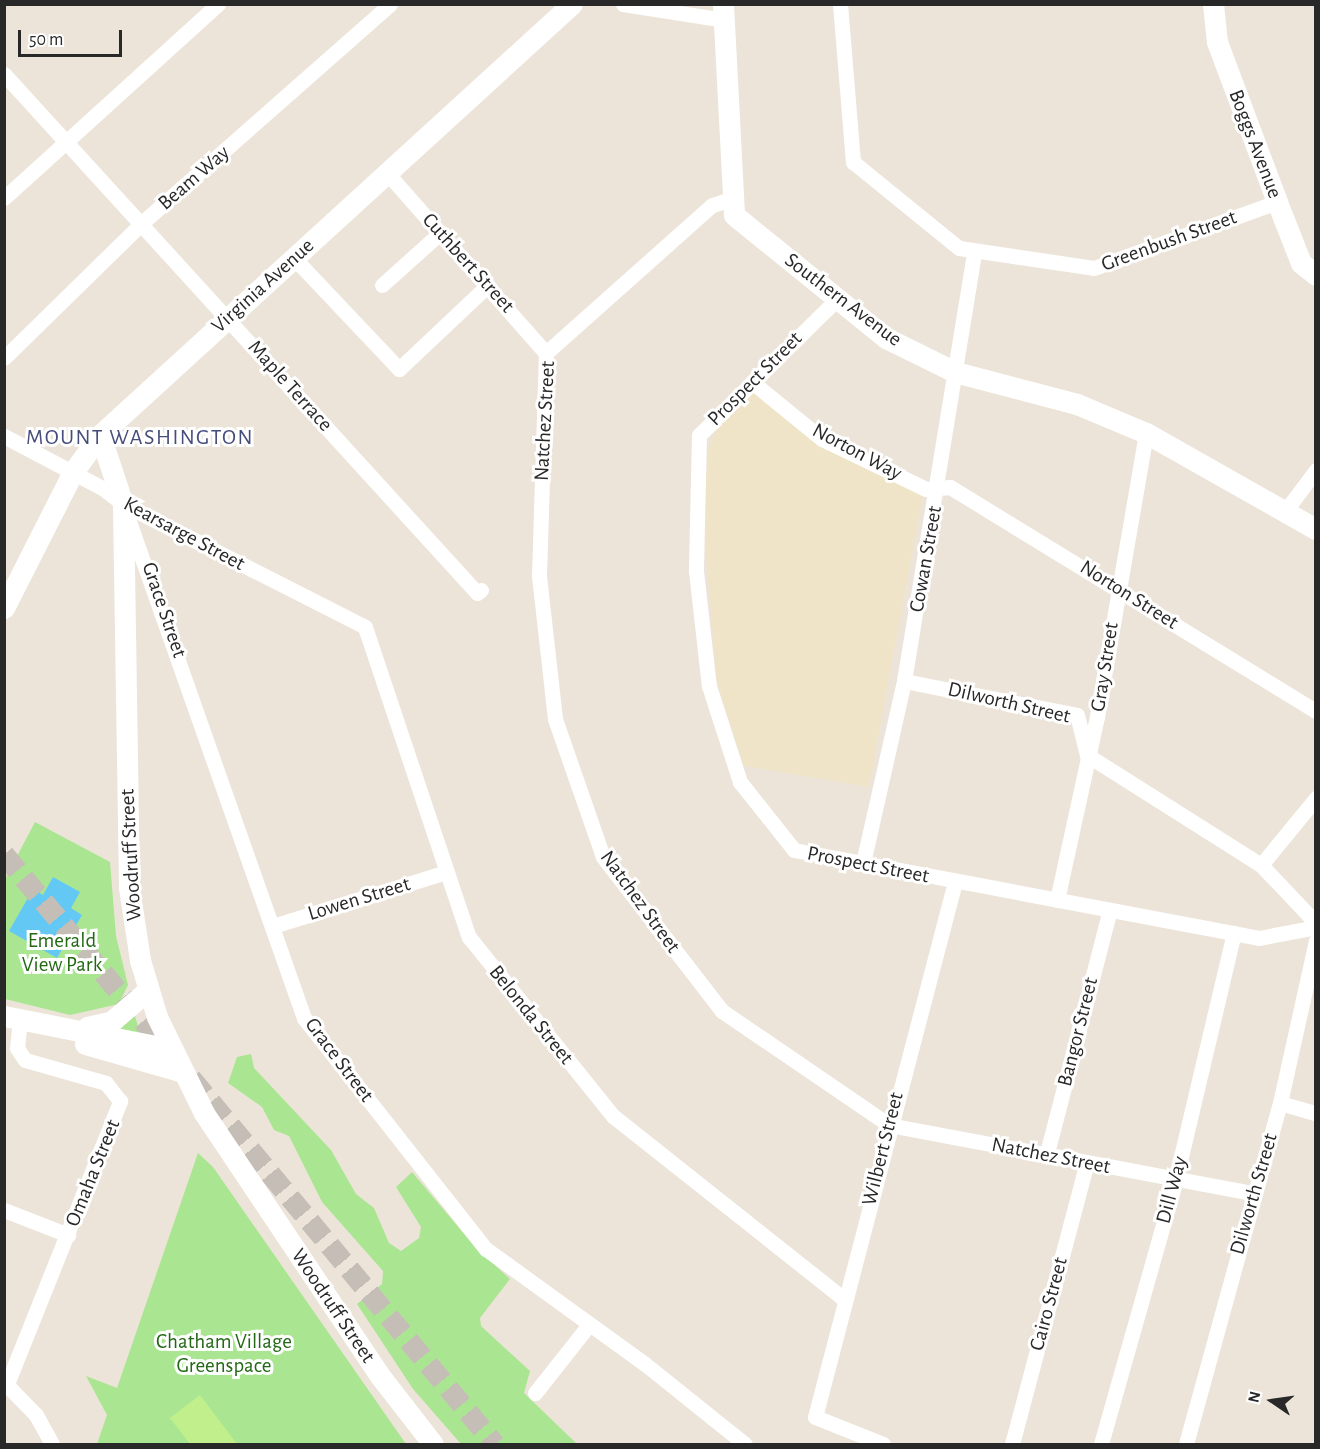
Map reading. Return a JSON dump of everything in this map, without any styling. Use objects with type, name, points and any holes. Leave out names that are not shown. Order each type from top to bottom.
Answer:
[{"type":"street","points":[[4,198],[218,4]]},
{"type":"street","name":"Beam Way","points":[[4,358],[143,222],[390,4]]},
{"type":"street","name":"Virginia Avenue","points":[[4,608],[73,472],[100,435],[572,4]]},
{"type":"street","points":[[623,4],[724,12]]},
{"type":"street","name":"Greenbush Street","points":[[840,4],[853,162],[958,248],[974,253],[1094,268],[1277,202]]},
{"type":"street","name":"Boggs Avenue","points":[[1213,4],[1217,42],[1277,202],[1301,262],[1316,275]]},
{"type":"street","name":"Southern Avenue","points":[[724,12],[734,215],[836,300],[886,338],[955,372],[1077,404],[1146,434],[1286,510],[1316,529]]},
{"type":"street","name":"Maple Terrace","points":[[4,74],[143,222],[479,591]]},
{"type":"street","name":"Cuthbert Street","points":[[388,174],[489,285],[546,353]]},
{"type":"street","name":"Natchez Street","points":[[734,198],[712,205],[546,353],[539,576],[555,719],[603,857],[722,1011],[889,1125],[1047,1153],[1175,1182],[1253,1193]]},
{"type":"street","points":[[382,285],[441,232]]},
{"type":"street","name":"Cowan Street","points":[[863,863],[904,681],[938,488],[974,253]]},
{"type":"street","points":[[294,258],[399,369],[489,285]]},
{"type":"street","name":"Prospect Street","points":[[836,300],[699,435],[696,571],[709,686],[740,782],[794,850],[1259,938],[1316,925]]},
{"type":"street","name":"Norton Way","points":[[752,382],[822,439],[926,489],[938,488]]},
{"type":"street","name":"Gray Street","points":[[1057,900],[1087,755],[1146,434]]},
{"type":"street","name":"Woodruff Street","points":[[100,435],[123,504],[129,888],[148,990],[179,1071],[380,1376],[433,1444]]},
{"type":"street","name":"Kearsarge Street","points":[[4,436],[73,472],[123,504],[365,627]]},
{"type":"street","points":[[1286,510],[1316,470]]},
{"type":"street","name":"Norton Street","points":[[938,488],[950,487],[1118,587],[1316,711]]},
{"type":"street","name":"Grace Street","points":[[123,504],[304,1018],[486,1249],[588,1326],[645,1364],[745,1444]]},
{"type":"street","name":"Belonda Street","points":[[365,627],[469,937],[613,1116],[845,1300]]},
{"type":"street","name":"Dilworth Street","points":[[904,681],[1077,715],[1087,755]]},
{"type":"street","points":[[1087,755],[1261,865],[1316,925]]},
{"type":"street","points":[[1261,865],[1316,798]]},
{"type":"street","name":"Lowen Street","points":[[273,926],[446,872]]},
{"type":"street","name":"Wilbert Street","points":[[883,1444],[815,1417],[889,1125],[955,882]]},
{"type":"street","name":"Bangor Street","points":[[1047,1153],[1110,910]]},
{"type":"street","name":"Dill Way","points":[[1101,1444],[1175,1182],[1234,933]]},
{"type":"street","name":"Dilworth Street","points":[[1186,1444],[1253,1193],[1280,1103],[1316,941]]},
{"type":"street","points":[[80,1028],[112,1021],[148,990]]},
{"type":"street","points":[[22,1020],[80,1028],[170,1050]]},
{"type":"street","points":[[22,1020],[69,1040],[179,1071]]},
{"type":"street","name":"Omaha Street","points":[[6,1383],[68,1235],[119,1095],[106,1083],[25,1059],[17,1048],[22,1020]]},
{"type":"street","points":[[1280,1103],[1316,1113]]},
{"type":"street","name":"Cairo Street","points":[[1012,1444],[1087,1162]]},
{"type":"street","points":[[4,1210],[68,1235]]},
{"type":"street","points":[[535,1393],[588,1326]]},
{"type":"street","points":[[6,1383],[36,1415],[52,1444]]},
{"type":"shaded area","points":[[755,391],[923,493],[869,787],[744,766],[717,683],[703,517],[708,451],[717,428]]},
{"type":"green space","name":"Emerald View Park","points":[[35,822],[110,862],[116,936],[128,985],[119,1004],[70,1015],[5,999],[4,881]]},
{"type":"green space","points":[[135,1016],[142,1039],[105,1029]]},
{"type":"green space","points":[[251,1054],[254,1068],[331,1150],[356,1194],[374,1208],[389,1243],[401,1251],[419,1238],[421,1227],[396,1187],[412,1172],[476,1248],[510,1279],[480,1318],[481,1326],[530,1371],[524,1393],[577,1444],[461,1444],[413,1389],[357,1304],[382,1284],[383,1271],[322,1202],[289,1136],[274,1130],[262,1107],[228,1083],[237,1057]]},
{"type":"green space","name":"Chatham Village Greenspace","points":[[198,1153],[213,1167],[406,1444],[97,1444],[107,1415],[86,1376],[117,1388]]},
{"type":"green space","points":[[200,1395],[237,1444],[190,1444],[170,1418]]},
{"type":"water","points":[[53,877],[80,892],[71,908],[82,915],[57,958],[9,931],[33,889],[43,895]]},
{"type":"tunnel","points":[[4,854],[171,1054]]},
{"type":"tunnel","points":[[191,1078],[495,1444]]},
{"type":"district","name":"MOUNT WASHINGTON","points":[[140,438]]}]
